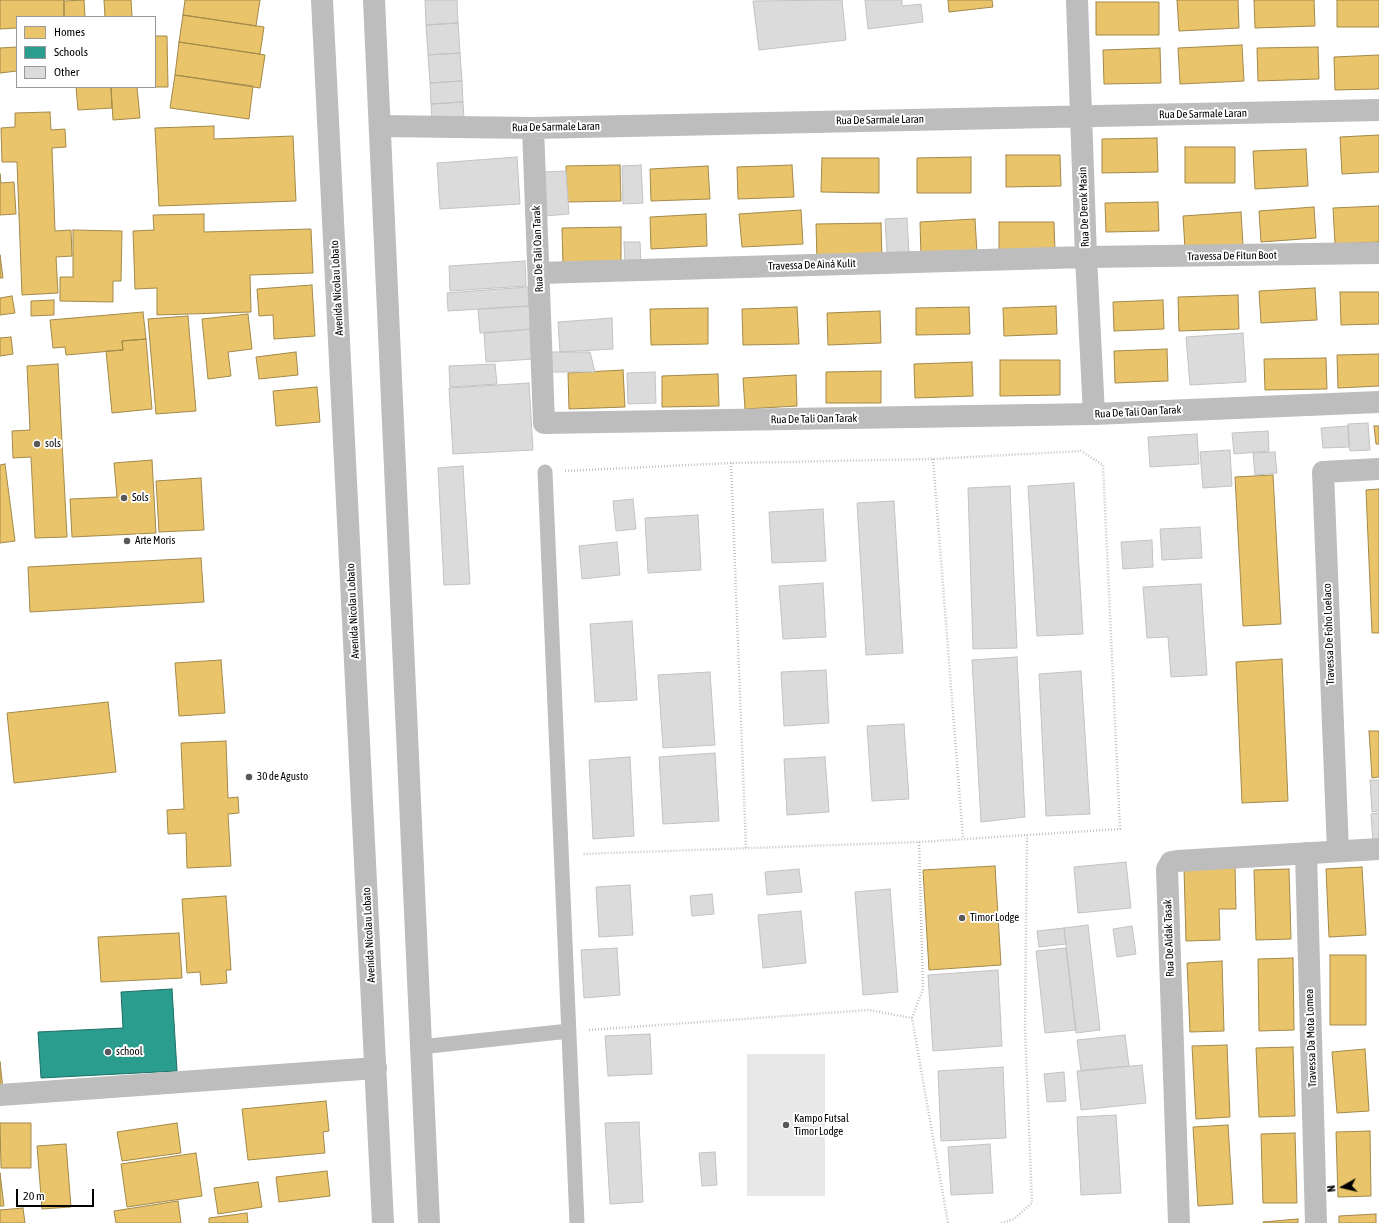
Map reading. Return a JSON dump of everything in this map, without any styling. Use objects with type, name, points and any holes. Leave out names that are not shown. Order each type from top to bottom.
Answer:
[{"type":"street","name":"Avenida Nicolau Lobato","points":[[322,0],[384,1223]]},
{"type":"street","points":[[374,0],[429,1223]]},
{"type":"street","name":"Rua De Derok Masin","points":[[1077,0],[1080,116],[1094,414]]},
{"type":"street","name":"Rua De Sarmale Laran","points":[[380,126],[533,128],[1379,110]]},
{"type":"street","name":"Rua De Tali Oan Tarak","points":[[533,128],[544,423],[1094,414],[1379,402]]},
{"type":"street","name":"Travessa De Fitun Boot","points":[[1086,257],[1379,253]]},
{"type":"street","name":"Travessa De Ainá Kulit","points":[[538,273],[1086,257]]},
{"type":"street","name":"Travessa De Foho Loelaco","points":[[1338,851],[1323,472],[1379,469]]},
{"type":"street","name":"Rua De Aidak Tasak","points":[[1179,1223],[1167,869],[1171,862],[1177,861],[1379,849]]},
{"type":"street","name":"Travessa Da Mota Lomea","points":[[1306,853],[1316,1223]]},
{"type":"street","points":[[0,1095],[376,1068]]},
{"type":"lane","points":[[545,472],[560,855],[577,1223]]},
{"type":"lane","points":[[420,1047],[569,1031]]},
{"type":"path","points":[[545,472],[731,463],[933,459],[1081,451],[1103,465],[1120,829],[919,842],[560,855]]},
{"type":"path","points":[[933,459],[963,838]]},
{"type":"path","points":[[731,463],[746,849]]},
{"type":"path","points":[[1001,1223],[1014,1219],[1032,1203],[1025,1028],[1027,836]]},
{"type":"path","points":[[919,842],[923,989],[912,1018],[948,1223]]},
{"type":"path","points":[[569,1031],[869,1010],[912,1018]]},
{"type":"shaded area","name":"Kampo Futsal Timor Lodge","points":[[747,1054],[825,1054],[825,1196],[747,1196]]},
{"type":"building: Homes","points":[[0,0],[64,0],[64,16],[16,16],[16,28],[0,29]]},
{"type":"building: Homes","points":[[84,0],[85,16],[64,16],[64,1]]},
{"type":"building: Homes","points":[[104,0],[131,0],[132,16],[105,16]]},
{"type":"building: Homes","points":[[185,0],[260,0],[256,26],[183,15]]},
{"type":"building: Homes","points":[[948,0],[992,0],[993,7],[949,12]]},
{"type":"building: Homes","points":[[1177,0],[1238,0],[1239,28],[1179,31]]},
{"type":"building: Homes","points":[[1254,0],[1314,0],[1315,26],[1255,28]]},
{"type":"building: Homes","points":[[1337,0],[1379,0],[1379,27],[1337,27]]},
{"type":"building: Homes","points":[[1096,2],[1159,2],[1159,35],[1096,35]]},
{"type":"building: Homes","points":[[183,15],[264,27],[260,54],[179,42]]},
{"type":"building: Homes","points":[[156,36],[167,36],[168,87],[156,87]]},
{"type":"building: Homes","points":[[179,42],[265,55],[260,88],[175,75]]},
{"type":"building: Homes","points":[[1242,45],[1244,81],[1180,84],[1178,48]]},
{"type":"building: Homes","points":[[16,47],[16,71],[0,73],[0,48]]},
{"type":"building: Homes","points":[[1318,47],[1319,79],[1258,81],[1257,48]]},
{"type":"building: Homes","points":[[1160,48],[1161,83],[1104,84],[1103,50]]},
{"type":"building: Homes","points":[[1379,55],[1379,89],[1335,90],[1334,57]]},
{"type":"building: Homes","points":[[175,75],[253,86],[249,119],[170,108]]},
{"type":"building: Homes","points":[[76,88],[111,88],[112,108],[78,110]]},
{"type":"building: Homes","points":[[111,88],[137,88],[140,118],[113,120]]},
{"type":"building: Homes","points":[[50,112],[51,130],[65,129],[66,147],[52,148],[55,231],[71,230],[72,256],[56,257],[58,293],[22,295],[17,162],[2,162],[1,128],[15,127],[15,113]]},
{"type":"building: Homes","points":[[214,126],[214,139],[293,136],[296,201],[159,206],[155,128]]},
{"type":"building: Homes","points":[[1379,135],[1379,172],[1342,174],[1340,137]]},
{"type":"building: Homes","points":[[1157,138],[1158,172],[1102,173],[1102,139]]},
{"type":"building: Homes","points":[[1185,147],[1235,147],[1235,183],[1185,183]]},
{"type":"building: Homes","points":[[1306,149],[1308,186],[1255,189],[1253,151]]},
{"type":"building: Homes","points":[[1006,155],[1060,155],[1061,186],[1006,187]]},
{"type":"building: Homes","points":[[971,157],[971,193],[917,193],[917,158]]},
{"type":"building: Homes","points":[[822,158],[879,158],[879,193],[821,192]]},
{"type":"building: Homes","points":[[620,165],[621,201],[567,202],[566,166]]},
{"type":"building: Homes","points":[[792,165],[794,197],[738,199],[737,167]]},
{"type":"building: Homes","points":[[708,166],[710,199],[651,201],[650,169]]},
{"type":"building: Homes","points":[[0,174],[1,183],[14,182],[16,214],[0,215]]},
{"type":"building: Homes","points":[[1158,202],[1159,231],[1106,232],[1105,203]]},
{"type":"building: Homes","points":[[1379,206],[1379,242],[1335,244],[1333,208]]},
{"type":"building: Homes","points":[[1314,207],[1316,238],[1261,242],[1259,211]]},
{"type":"building: Homes","points":[[801,210],[803,244],[742,247],[739,214]]},
{"type":"building: Homes","points":[[1241,212],[1243,245],[1185,249],[1183,216]]},
{"type":"building: Homes","points":[[204,214],[204,232],[311,229],[313,273],[250,275],[251,312],[157,315],[157,288],[135,289],[133,231],[154,230],[153,215]]},
{"type":"building: Homes","points":[[706,214],[707,246],[651,249],[650,217]]},
{"type":"building: Homes","points":[[975,219],[977,253],[921,256],[920,222]]},
{"type":"building: Homes","points":[[999,222],[1054,222],[1055,252],[999,252]]},
{"type":"building: Homes","points":[[881,223],[882,258],[817,259],[816,224]]},
{"type":"building: Homes","points":[[621,227],[621,264],[563,266],[562,228]]},
{"type":"building: Homes","points":[[73,230],[122,231],[121,281],[113,281],[113,302],[60,301],[60,277],[73,277]]},
{"type":"building: Homes","points":[[0,255],[3,278],[0,278]]},
{"type":"building: Homes","points":[[312,285],[315,336],[274,339],[273,315],[259,316],[257,289]]},
{"type":"building: Homes","points":[[1315,288],[1317,320],[1261,323],[1259,291]]},
{"type":"building: Homes","points":[[1340,292],[1379,292],[1379,324],[1341,325]]},
{"type":"building: Homes","points":[[1238,295],[1239,329],[1179,331],[1178,297]]},
{"type":"building: Homes","points":[[12,296],[15,313],[0,315],[0,298]]},
{"type":"building: Homes","points":[[54,300],[54,315],[31,316],[31,301]]},
{"type":"building: Homes","points":[[1163,300],[1164,329],[1114,331],[1113,302]]},
{"type":"building: Homes","points":[[1056,306],[1057,334],[1004,336],[1003,308]]},
{"type":"building: Homes","points":[[797,307],[799,344],[743,345],[742,309]]},
{"type":"building: Homes","points":[[969,307],[970,334],[916,335],[916,308]]},
{"type":"building: Homes","points":[[708,308],[708,344],[651,345],[650,309]]},
{"type":"building: Homes","points":[[880,311],[881,343],[828,345],[827,313]]},
{"type":"building: Homes","points":[[143,312],[146,339],[122,341],[123,350],[66,355],[65,347],[53,348],[50,320]]},
{"type":"building: Homes","points":[[248,314],[252,349],[228,352],[231,376],[208,379],[202,319]]},
{"type":"building: Homes","points":[[188,316],[196,411],[156,414],[148,319]]},
{"type":"building: Homes","points":[[11,337],[13,354],[0,356],[0,338]]},
{"type":"building: Homes","points":[[146,339],[152,409],[112,413],[106,351],[123,350],[122,341]]},
{"type":"building: Homes","points":[[1167,349],[1168,381],[1115,383],[1114,351]]},
{"type":"building: Homes","points":[[296,352],[298,375],[259,379],[256,357]]},
{"type":"building: Homes","points":[[1379,354],[1379,386],[1338,388],[1337,355]]},
{"type":"building: Homes","points":[[1326,358],[1327,389],[1265,390],[1264,359]]},
{"type":"building: Homes","points":[[1000,360],[1060,360],[1060,395],[1000,396]]},
{"type":"building: Homes","points":[[972,362],[973,396],[915,398],[914,364]]},
{"type":"building: Homes","name":"sols","points":[[58,364],[67,537],[35,538],[31,457],[13,458],[12,431],[30,430],[27,366]]},
{"type":"building: Homes","points":[[623,370],[625,407],[569,409],[568,373]]},
{"type":"building: Homes","points":[[881,371],[881,403],[826,403],[826,372]]},
{"type":"building: Homes","points":[[718,374],[719,406],[662,407],[662,376]]},
{"type":"building: Homes","points":[[796,375],[797,406],[745,409],[743,378]]},
{"type":"building: Homes","points":[[317,387],[320,422],[276,426],[273,391]]},
{"type":"building: Homes","points":[[1374,426],[1379,426],[1379,444],[1376,444]]},
{"type":"building: Homes","name":"Sols","points":[[152,460],[156,533],[72,537],[70,499],[117,497],[114,463]]},
{"type":"building: Homes","points":[[5,464],[15,541],[0,543],[0,465]]},
{"type":"building: Homes","points":[[1273,475],[1281,624],[1243,626],[1235,477]]},
{"type":"building: Homes","points":[[201,478],[204,530],[159,532],[156,481]]},
{"type":"building: Homes","points":[[1379,489],[1379,633],[1372,633],[1366,490]]},
{"type":"building: Homes","points":[[201,558],[204,602],[30,612],[28,567]]},
{"type":"building: Homes","points":[[1282,659],[1288,801],[1242,803],[1236,662]]},
{"type":"building: Homes","points":[[221,660],[225,713],[179,716],[175,663]]},
{"type":"building: Homes","points":[[108,702],[116,772],[14,783],[7,713]]},
{"type":"building: Homes","points":[[1369,731],[1379,731],[1379,777],[1372,778]]},
{"type":"building: Homes","points":[[226,741],[228,798],[238,797],[239,813],[228,814],[231,866],[187,868],[186,833],[168,834],[167,810],[184,809],[181,743]]},
{"type":"building: Homes","points":[[995,866],[1001,965],[929,970],[923,870]]},
{"type":"building: Homes","points":[[1235,867],[1236,909],[1219,909],[1220,940],[1186,941],[1184,868]]},
{"type":"building: Homes","points":[[1362,867],[1366,935],[1329,937],[1326,869]]},
{"type":"building: Homes","points":[[1289,869],[1291,939],[1256,940],[1254,870]]},
{"type":"building: Homes","points":[[226,896],[231,970],[226,970],[227,983],[201,985],[200,972],[187,973],[182,899]]},
{"type":"building: Homes","points":[[179,933],[182,978],[101,982],[98,937]]},
{"type":"building: Homes","points":[[1330,955],[1366,955],[1366,1025],[1330,1025]]},
{"type":"building: Homes","points":[[1293,958],[1294,1030],[1259,1031],[1258,959]]},
{"type":"building: Homes","points":[[1222,961],[1224,1031],[1190,1032],[1187,963]]},
{"type":"building: Homes","points":[[1227,1045],[1230,1117],[1196,1119],[1192,1046]]},
{"type":"building: Homes","points":[[1293,1047],[1295,1116],[1259,1117],[1256,1048]]},
{"type":"building: Homes","points":[[1365,1049],[1369,1111],[1337,1113],[1332,1052]]},
{"type":"building: Homes","points":[[0,1062],[3,1089],[0,1089]]},
{"type":"building: Homes","points":[[326,1101],[329,1131],[323,1132],[325,1153],[248,1160],[242,1109]]},
{"type":"building: Homes","points":[[0,1123],[31,1123],[31,1168],[1,1168]]},
{"type":"building: Homes","points":[[177,1123],[181,1153],[122,1161],[117,1132]]},
{"type":"building: Homes","points":[[1228,1125],[1233,1204],[1198,1206],[1193,1127]]},
{"type":"building: Homes","points":[[1370,1131],[1371,1196],[1338,1197],[1336,1132]]},
{"type":"building: Homes","points":[[1295,1133],[1297,1203],[1263,1203],[1261,1134]]},
{"type":"building: Homes","points":[[66,1144],[71,1207],[42,1209],[37,1146]]},
{"type":"building: Homes","points":[[196,1153],[202,1196],[127,1207],[121,1164]]},
{"type":"building: Homes","points":[[327,1171],[330,1196],[279,1202],[276,1177]]},
{"type":"building: Homes","points":[[0,1173],[4,1206],[0,1206]]},
{"type":"building: Homes","points":[[258,1182],[262,1207],[218,1214],[214,1188]]},
{"type":"building: Homes","points":[[178,1201],[181,1223],[116,1223],[114,1211]]},
{"type":"building: Homes","points":[[23,1208],[25,1223],[0,1223],[0,1210]]},
{"type":"building: Homes","points":[[247,1213],[248,1223],[209,1223],[209,1218]]},
{"type":"building: Homes","points":[[1376,1214],[1376,1223],[1339,1223],[1339,1216]]},
{"type":"building: Homes","points":[[1298,1219],[1298,1223],[1263,1223],[1263,1222]]},
{"type":"building: Schools","name":"school","points":[[172,989],[177,1071],[41,1078],[38,1032],[123,1028],[121,992]]},
{"type":"building: Other","points":[[425,0],[457,0],[458,23],[426,25]]},
{"type":"building: Other","points":[[842,0],[846,40],[759,50],[753,1]]},
{"type":"building: Other","points":[[865,0],[902,0],[902,6],[921,4],[923,22],[868,29]]},
{"type":"building: Other","points":[[458,23],[460,53],[428,55],[426,25]]},
{"type":"building: Other","points":[[460,53],[462,81],[430,83],[428,55]]},
{"type":"building: Other","points":[[462,81],[463,102],[431,104],[430,83]]},
{"type":"building: Other","points":[[463,102],[464,119],[432,121],[431,104]]},
{"type":"building: Other","points":[[517,157],[520,204],[440,209],[437,163]]},
{"type":"building: Other","points":[[641,165],[643,203],[623,204],[622,166]]},
{"type":"building: Other","points":[[566,171],[569,214],[545,216],[542,172]]},
{"type":"building: Other","points":[[907,218],[909,252],[887,253],[885,219]]},
{"type":"building: Other","points":[[624,242],[640,242],[641,264],[625,265]]},
{"type":"building: Other","points":[[525,261],[526,286],[450,291],[449,266]]},
{"type":"building: Other","points":[[528,287],[529,306],[448,311],[447,293]]},
{"type":"building: Other","points":[[531,306],[532,329],[480,333],[478,309]]},
{"type":"building: Other","points":[[612,318],[613,349],[560,352],[558,322]]},
{"type":"building: Other","points":[[533,329],[535,359],[486,362],[484,333]]},
{"type":"building: Other","points":[[1243,333],[1246,382],[1190,385],[1186,337]]},
{"type":"building: Other","points":[[548,352],[590,352],[595,372],[548,372]]},
{"type":"building: Other","points":[[495,364],[497,384],[450,387],[449,366]]},
{"type":"building: Other","points":[[655,372],[656,403],[628,404],[627,373]]},
{"type":"building: Other","points":[[529,383],[533,450],[453,454],[449,388]]},
{"type":"building: Other","points":[[1368,423],[1370,450],[1350,451],[1348,424]]},
{"type":"building: Other","points":[[1348,426],[1349,447],[1323,448],[1321,428]]},
{"type":"building: Other","points":[[1268,431],[1269,451],[1234,454],[1232,433]]},
{"type":"building: Other","points":[[1197,434],[1199,464],[1150,467],[1148,437]]},
{"type":"building: Other","points":[[1230,450],[1232,486],[1203,488],[1200,452]]},
{"type":"building: Other","points":[[1275,452],[1277,473],[1255,475],[1253,453]]},
{"type":"building: Other","points":[[463,466],[470,584],[444,585],[438,468]]},
{"type":"building: Other","points":[[1074,483],[1083,634],[1037,636],[1028,486]]},
{"type":"building: Other","points":[[1010,486],[1017,648],[973,649],[968,488]]},
{"type":"building: Other","points":[[633,499],[636,529],[616,531],[613,501]]},
{"type":"building: Other","points":[[894,501],[903,653],[866,655],[857,503]]},
{"type":"building: Other","points":[[823,509],[826,561],[772,563],[769,512]]},
{"type":"building: Other","points":[[698,515],[701,570],[648,573],[645,518]]},
{"type":"building: Other","points":[[1200,527],[1202,558],[1162,560],[1160,529]]},
{"type":"building: Other","points":[[1152,540],[1153,567],[1123,569],[1121,542]]},
{"type":"building: Other","points":[[617,542],[620,575],[582,579],[579,546]]},
{"type":"building: Other","points":[[823,583],[826,637],[783,639],[779,586]]},
{"type":"building: Other","points":[[1201,584],[1207,675],[1171,677],[1168,637],[1147,638],[1143,587]]},
{"type":"building: Other","points":[[632,621],[637,700],[595,702],[590,624]]},
{"type":"building: Other","points":[[1017,657],[1025,817],[981,822],[972,660]]},
{"type":"building: Other","points":[[826,670],[829,723],[784,726],[781,672]]},
{"type":"building: Other","points":[[1081,671],[1090,814],[1046,816],[1039,674]]},
{"type":"building: Other","points":[[710,672],[715,745],[663,748],[658,675]]},
{"type":"building: Other","points":[[904,724],[909,799],[872,801],[867,726]]},
{"type":"building: Other","points":[[715,753],[719,821],[663,824],[659,757]]},
{"type":"building: Other","points":[[630,757],[634,836],[593,839],[589,760]]},
{"type":"building: Other","points":[[825,757],[829,812],[787,815],[784,759]]},
{"type":"building: Other","points":[[1370,780],[1379,780],[1379,811],[1372,812]]},
{"type":"building: Other","points":[[1379,813],[1379,843],[1373,843],[1371,814]]},
{"type":"building: Other","points":[[1126,862],[1131,908],[1078,913],[1074,867]]},
{"type":"building: Other","points":[[799,869],[802,892],[767,895],[765,872]]},
{"type":"building: Other","points":[[630,885],[633,935],[599,937],[596,887]]},
{"type":"building: Other","points":[[890,889],[898,992],[863,995],[855,892]]},
{"type":"building: Other","points":[[712,894],[714,914],[692,916],[690,896]]},
{"type":"building: Other","points":[[801,911],[806,963],[763,968],[758,915]]},
{"type":"building: Other","points":[[1088,925],[1100,1030],[1076,1033],[1064,928]]},
{"type":"building: Other","points":[[1132,926],[1136,954],[1117,957],[1113,929]]},
{"type":"building: Other","points":[[1064,928],[1066,944],[1039,947],[1037,931]]},
{"type":"building: Other","points":[[617,948],[620,995],[584,998],[581,950]]},
{"type":"building: Other","points":[[1066,948],[1076,1030],[1045,1033],[1036,951]]},
{"type":"building: Other","points":[[998,970],[1002,1046],[933,1051],[928,975]]},
{"type":"building: Other","points":[[650,1034],[652,1074],[608,1076],[605,1036]]},
{"type":"building: Other","points":[[1125,1035],[1129,1066],[1081,1071],[1077,1040]]},
{"type":"building: Other","points":[[1142,1065],[1146,1103],[1081,1110],[1077,1071]]},
{"type":"building: Other","points":[[1003,1067],[1006,1138],[941,1141],[938,1071]]},
{"type":"building: Other","points":[[1064,1072],[1066,1101],[1047,1102],[1044,1074]]},
{"type":"building: Other","points":[[1116,1115],[1121,1193],[1081,1195],[1077,1117]]},
{"type":"building: Other","points":[[639,1122],[643,1202],[610,1204],[605,1123]]},
{"type":"building: Other","points":[[990,1144],[993,1193],[951,1195],[948,1147]]},
{"type":"building: Other","points":[[715,1152],[717,1185],[702,1186],[699,1153]]},
{"type":"place","name":"sols","points":[[37,444]]},
{"type":"place","name":"Sols","points":[[124,498]]},
{"type":"place","name":"Arte Moris","points":[[127,541]]},
{"type":"place","name":"30 de Agusto","points":[[249,777]]},
{"type":"place","name":"Timor Lodge","points":[[962,918]]},
{"type":"place","name":"school","points":[[108,1052]]},
{"type":"place","name":"Kampo Futsal Timor Lodge","points":[[786,1125]]}]
